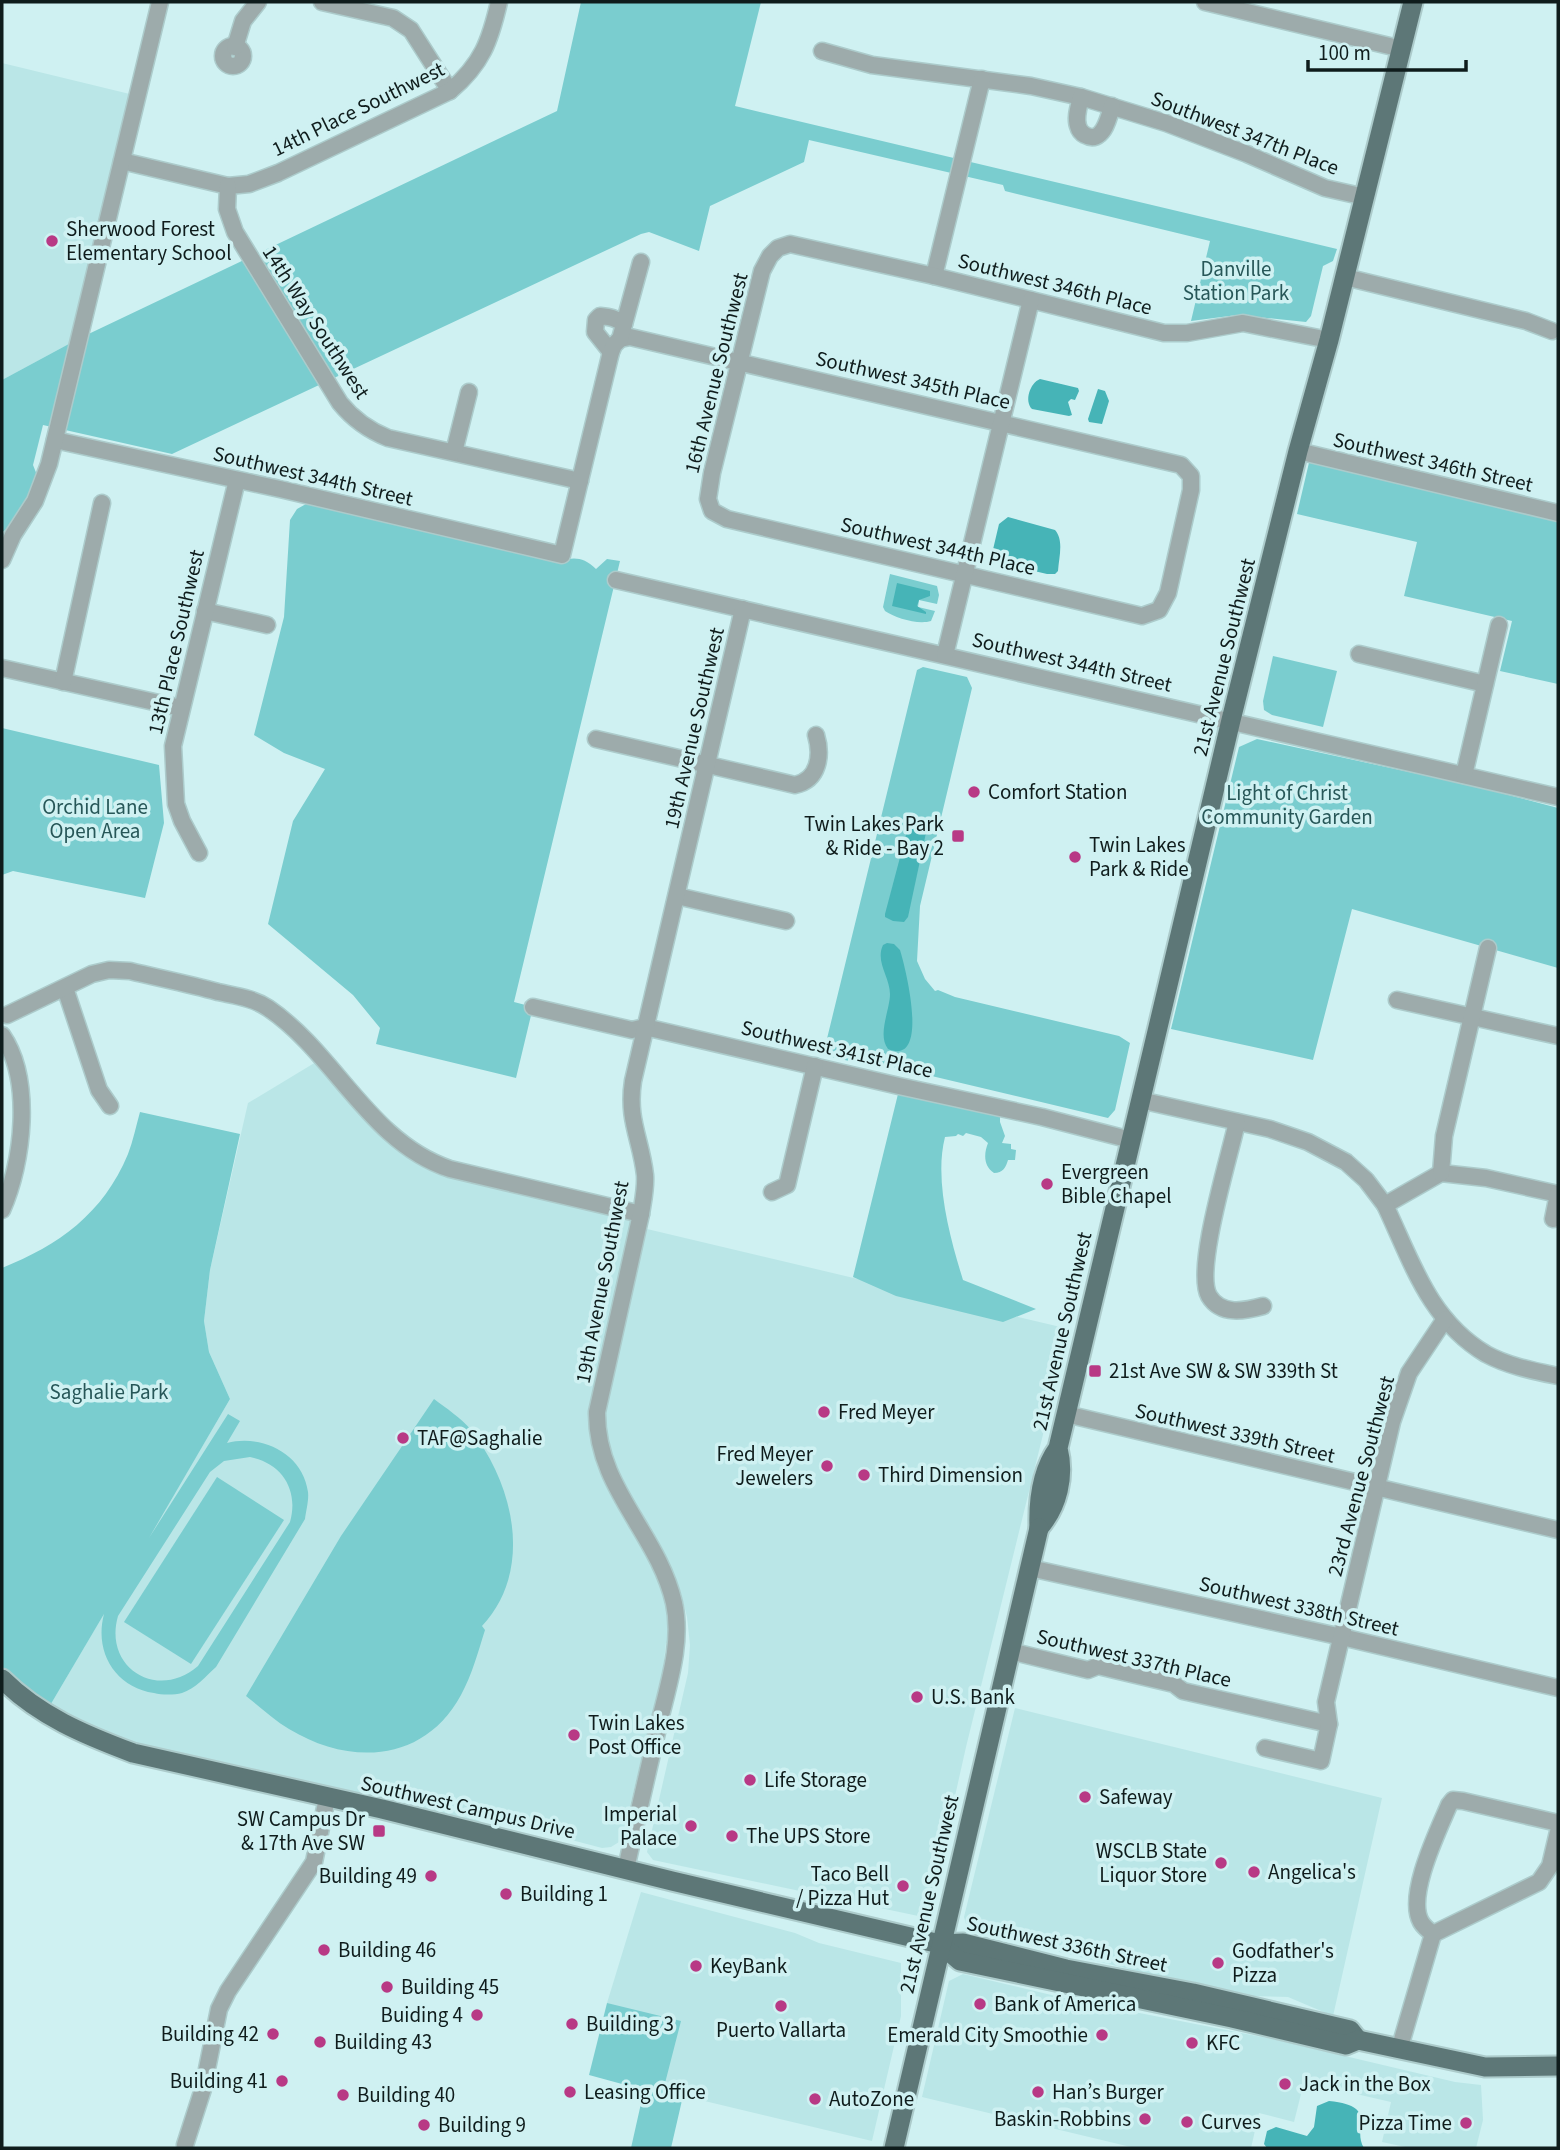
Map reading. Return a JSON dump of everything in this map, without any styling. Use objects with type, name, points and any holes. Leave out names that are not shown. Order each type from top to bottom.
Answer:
[{"type":"main road","name":"21st Avenue Southwest","points":[[894,2148],[1030,1568],[1039,1528],[1038,1507],[1049,1461],[1058,1448],[1231,720],[1413,2]]},
{"type":"main road","name":"Southwest Campus Drive","points":[[2,1679],[45,1714],[72,1729],[121,1749],[476,1831],[940,1944]]},
{"type":"main road","name":"Southwest 336th Street","points":[[940,1944],[964,1943],[1066,1969],[1193,1993],[1350,2029],[1358,2040]]},
{"type":"main road","name":"Southwest 336th Street","points":[[940,1944],[960,1961],[1346,2045],[1358,2040],[1485,2067],[1558,2066]]},
{"type":"main road","points":[[1146,2000],[1156,1992],[1185,1998],[1193,1993]]},
{"type":"street","points":[[2,560],[39,491],[55,440],[160,2]]},
{"type":"street","points":[[236,47],[243,21],[258,2]]},
{"type":"street","points":[[322,2],[404,23],[417,38],[450,91]]},
{"type":"street","name":"14th Place Southwest","points":[[228,186],[249,184],[278,173],[450,91],[469,75],[483,55],[499,2]]},
{"type":"street","points":[[1205,2],[1402,48]]},
{"type":"street","name":"Southwest 347th Place","points":[[822,51],[872,65],[982,79],[1081,97],[1247,154],[1325,188],[1365,197]]},
{"type":"street","points":[[934,276],[982,79]]},
{"type":"street","points":[[1081,97],[1077,125],[1086,136],[1097,136],[1102,132],[1112,106]]},
{"type":"street","points":[[122,161],[228,186]]},
{"type":"street","name":"14th Way Southwest","points":[[228,186],[227,209],[235,232],[347,411],[364,426],[388,438],[454,452]]},
{"type":"street","name":"Southwest 346th Place","points":[[774,251],[781,245],[790,244],[934,276],[1164,333],[1243,323],[1329,341]]},
{"type":"street","name":"16th Avenue Southwest","points":[[710,508],[708,499],[712,473],[738,361],[762,271],[774,251]]},
{"type":"street","points":[[469,392],[454,452],[580,481],[618,338],[642,262]]},
{"type":"street","points":[[1345,277],[1526,321],[1552,331]]},
{"type":"street","points":[[945,655],[1031,300]]},
{"type":"street","name":"Southwest 345th Place","points":[[618,338],[630,337],[738,361],[1181,465],[1191,476],[1190,497],[1168,593],[1159,610]]},
{"type":"street","name":"Southwest 344th Street","points":[[55,440],[562,555],[580,481]]},
{"type":"street","name":"Southwest 346th Street","points":[[1298,451],[1558,513]]},
{"type":"street","name":"13th Place Southwest","points":[[199,853],[176,804],[173,746],[237,480]]},
{"type":"street","points":[[63,681],[102,503]]},
{"type":"street","name":"Southwest 344th Place","points":[[710,508],[716,515],[727,519],[1142,616],[1159,610]]},
{"type":"street","name":"Southwest 344th Street","points":[[616,580],[1558,797]]},
{"type":"street","name":"19th Avenue Southwest","points":[[626,1869],[670,1676],[677,1626],[662,1568],[604,1462],[597,1430],[597,1412],[641,1214],[645,1175],[634,1132],[631,1101],[633,1081],[743,609]]},
{"type":"street","points":[[205,611],[267,625]]},
{"type":"street","points":[[1464,775],[1499,625]]},
{"type":"street","points":[[1359,654],[1485,684]]},
{"type":"street","points":[[2,668],[181,708]]},
{"type":"street","points":[[596,738],[789,784],[800,784],[811,778],[817,766],[819,747],[816,735]]},
{"type":"street","points":[[677,896],[786,921]]},
{"type":"street","points":[[1441,1173],[1444,1136],[1488,948]]},
{"type":"street","points":[[2,1210],[16,1163],[21,1126],[18,1079],[12,1054],[2,1035],[9,1024],[5,1013],[92,974],[109,970],[130,971],[255,1000],[295,1030],[378,1122],[421,1156],[460,1171],[641,1214]]},
{"type":"street","points":[[65,988],[99,1090],[110,1106]]},
{"type":"street","points":[[1396,1000],[1558,1036]]},
{"type":"street","name":"Southwest 341st Place","points":[[533,1007],[632,1030],[645,1027],[1034,1115],[1131,1140]]},
{"type":"street","points":[[772,1192],[787,1185],[814,1066]]},
{"type":"street","points":[[1140,1100],[1270,1129],[1327,1150],[1346,1162],[1367,1181],[1385,1205],[1428,1297],[1445,1320],[1487,1354],[1514,1366],[1558,1376]]},
{"type":"street","points":[[1237,1122],[1209,1242],[1205,1287],[1213,1302],[1224,1308],[1240,1311],[1263,1306]]},
{"type":"street","points":[[1385,1205],[1441,1173],[1486,1178],[1558,1194],[1553,1219]]},
{"type":"street","name":"23rd Avenue Southwest","points":[[1265,1748],[1321,1761],[1329,1724],[1326,1702],[1392,1422],[1409,1373],[1445,1320]]},
{"type":"street","name":"Southwest 339th Street","points":[[1066,1414],[1558,1530]]},
{"type":"street","name":"Southwest 338th Street","points":[[1030,1568],[1558,1688]]},
{"type":"street","name":"Southwest 337th Place","points":[[1010,1651],[1088,1670],[1098,1667],[1149,1678],[1174,1684],[1183,1690],[1329,1724]]},
{"type":"street","points":[[185,2145],[203,2089],[219,2009],[228,1991],[314,1862],[327,1798]]},
{"type":"street","points":[[1433,1934],[1422,1924],[1416,1905],[1423,1872],[1451,1802],[1463,1801],[1558,1823]]},
{"type":"street","points":[[1399,2050],[1433,1934],[1539,1882],[1550,1866],[1558,1832]]},
{"type":"shaded area","name":"Sherwood Forest Elementary School","points":[[2,63],[138,96],[78,339],[2,380]]},
{"type":"shaded area","points":[[1040,379],[1078,388],[1075,400],[1068,402],[1072,415],[1032,409],[1028,402],[1029,393],[1033,384]]},
{"type":"shaded area","points":[[1098,389],[1105,391],[1109,401],[1102,424],[1089,422],[1088,419]]},
{"type":"shaded area","points":[[1008,517],[1055,530],[1060,549],[1058,571],[1055,574],[992,561],[999,524]]},
{"type":"shaded area","points":[[897,583],[930,591],[930,596],[919,600],[917,606],[926,614],[892,606]]},
{"type":"shaded area","points":[[915,817],[927,828],[908,917],[904,922],[893,921],[885,917],[885,914],[907,831]]},
{"type":"shaded area","points":[[887,943],[894,944],[900,950],[910,993],[912,1030],[909,1043],[901,1051],[888,1049],[884,1037],[890,994],[881,951]]},
{"type":"shaded area","name":"TAF@Saghalie","points":[[321,1059],[416,1153],[641,1214],[597,1430],[662,1568],[676,1641],[666,1643],[663,1670],[623,1835],[619,1842],[611,1847],[602,1848],[481,1816],[476,1831],[212,1771],[45,1714],[230,1399],[209,1352],[204,1321],[210,1270],[248,1103]]},
{"type":"shaded area","points":[[647,1229],[1069,1329],[966,1747],[929,1912],[923,1917],[653,1860],[647,1852],[688,1673],[690,1645],[680,1590],[668,1564],[619,1482],[604,1441],[605,1407]]},
{"type":"shaded area","points":[[1015,1708],[1382,1798],[1333,2016],[1288,1997],[1250,1996],[1203,1987],[973,1931],[967,1927],[964,1917]]},
{"type":"shaded area","points":[[641,1892],[795,1933],[819,1943],[901,1963],[901,2016],[872,2141],[663,2091],[607,2003]]},
{"type":"shaded area","points":[[963,1974],[1068,1999],[1277,2040],[1455,2082],[1481,2085],[1483,2120],[1476,2148],[1410,2148],[1382,2142],[1391,2102],[1304,2082],[1294,2122],[1259,2113],[1251,2148],[1135,2148],[922,2097],[949,1981]]},
{"type":"shaded area","points":[[1329,2101],[1345,2104],[1359,2113],[1364,2148],[1267,2148],[1264,2144],[1267,2131],[1276,2127],[1307,2136],[1314,2127],[1317,2106]]},
{"type":"green space","name":"Danville Station Park","points":[[581,2],[761,2],[735,106],[1337,249],[1333,261],[1323,266],[1311,316],[1306,322],[1237,315],[1191,321],[1210,241],[1005,191],[1003,185],[809,140],[804,162],[710,206],[699,251],[649,232],[641,234],[172,454],[43,425],[33,465],[37,475],[28,499],[14,522],[2,532],[2,380],[78,339],[557,111]]},
{"type":"green space","points":[[1311,454],[1558,513],[1558,684],[1500,671],[1512,621],[1404,596],[1417,542],[1297,514]]},
{"type":"green space","points":[[306,504],[559,561],[579,559],[596,569],[607,559],[620,561],[514,1002],[533,1007],[516,1078],[376,1044],[380,1028],[353,995],[268,924],[293,821],[325,769],[284,753],[254,735],[284,617],[290,520],[297,509]]},
{"type":"green space","points":[[890,574],[937,586],[937,604],[919,600],[918,607],[935,611],[931,621],[907,620],[885,611],[883,607]]},
{"type":"green space","points":[[1273,656],[1337,671],[1323,727],[1272,715],[1264,710],[1263,701]]},
{"type":"green space","points":[[923,667],[967,677],[972,688],[920,906],[917,961],[925,979],[935,991],[1119,1036],[1130,1043],[1115,1110],[1108,1118],[881,1064],[873,1065],[854,1059],[858,1063],[823,1055],[917,670]]},
{"type":"green space","name":"Orchid Lane Open Area","points":[[2,728],[159,765],[164,823],[145,898],[13,871],[2,875]]},
{"type":"green space","name":"Light of Christ Community Garden","points":[[1257,739],[1474,786],[1558,808],[1558,968],[1352,909],[1313,1060],[1171,1029],[1239,747]]},
{"type":"green space","points":[[898,1094],[1000,1114],[1005,1136],[1002,1143],[1011,1144],[1011,1149],[1016,1150],[1015,1160],[1008,1160],[1000,1172],[994,1173],[988,1167],[985,1155],[988,1143],[981,1137],[966,1133],[963,1136],[958,1134],[945,1137],[941,1172],[945,1209],[963,1280],[1036,1309],[1003,1322],[896,1296],[853,1277]]},
{"type":"green space","name":"Saghalie Park","points":[[140,1112],[240,1134],[210,1270],[204,1321],[209,1352],[230,1399],[149,1538],[228,1414],[240,1421],[227,1443],[253,1441],[266,1444],[289,1457],[298,1467],[308,1492],[305,1519],[216,1667],[196,1685],[182,1693],[157,1694],[128,1683],[118,1675],[105,1654],[102,1642],[104,1614],[45,1714],[2,1679],[2,1268],[60,1238],[92,1210],[118,1175],[130,1149]],"holes":[[[250,1457],[261,1460],[279,1472],[290,1489],[290,1522],[198,1666],[182,1676],[167,1680],[151,1679],[137,1674],[126,1664],[119,1651],[115,1635],[118,1616],[210,1472],[224,1461]]]},
{"type":"green space","points":[[434,1399],[471,1430],[498,1476],[507,1501],[512,1528],[513,1554],[508,1579],[498,1604],[482,1626],[485,1630],[465,1687],[445,1718],[427,1734],[406,1745],[384,1751],[336,1749],[289,1729],[246,1696],[341,1536]]},
{"type":"green space","points":[[217,1477],[284,1520],[191,1664],[124,1622]]},
{"type":"green space","points":[[607,2003],[681,2021],[663,2091],[683,2096],[671,2148],[631,2148],[644,2090],[589,2075]]},
{"type":"place","name":"Sherwood Forest Elementary School","points":[[52,241]]},
{"type":"place","name":"Comfort Station","points":[[974,792]]},
{"type":"place","name":"Twin Lakes Park & Ride - Bay 2","points":[[958,836]]},
{"type":"place","name":"Twin Lakes Park & Ride","points":[[1075,857]]},
{"type":"place","name":"Evergreen Bible Chapel","points":[[1047,1184]]},
{"type":"place","name":"21st Ave SW & SW 339th St","points":[[1095,1371]]},
{"type":"place","name":"Fred Meyer","points":[[824,1412]]},
{"type":"place","name":"TAF@Saghalie","points":[[403,1438]]},
{"type":"place","name":"Fred Meyer Jewelers","points":[[827,1466]]},
{"type":"place","name":"Third Dimension","points":[[864,1475]]},
{"type":"place","name":"U.S. Bank","points":[[917,1697]]},
{"type":"place","name":"Twin Lakes Post Office","points":[[574,1735]]},
{"type":"place","name":"Life Storage","points":[[750,1780]]},
{"type":"place","name":"Safeway","points":[[1085,1797]]},
{"type":"place","name":"Imperial Palace","points":[[691,1826]]},
{"type":"place","name":"SW Campus Dr & 17th Ave SW","points":[[379,1831]]},
{"type":"place","name":"The UPS Store","points":[[732,1836]]},
{"type":"place","name":"WSCLB State Liquor Store","points":[[1221,1863]]},
{"type":"place","name":"Angelica's","points":[[1254,1872]]},
{"type":"place","name":"Building 49","points":[[431,1876]]},
{"type":"place","name":"Taco Bell / Pizza Hut","points":[[903,1886]]},
{"type":"place","name":"Building 1","points":[[506,1894]]},
{"type":"place","name":"Building 46","points":[[324,1950]]},
{"type":"place","name":"Godfather's Pizza","points":[[1218,1963]]},
{"type":"place","name":"KeyBank","points":[[696,1966]]},
{"type":"place","name":"Building 45","points":[[387,1987]]},
{"type":"place","name":"Bank of America","points":[[980,2004]]},
{"type":"place","name":"Puerto Vallarta","points":[[781,2006]]},
{"type":"place","name":"Buiding 4","points":[[477,2015]]},
{"type":"place","name":"Building 3","points":[[572,2024]]},
{"type":"place","name":"Building 42","points":[[273,2034]]},
{"type":"place","name":"Emerald City Smoothie","points":[[1102,2035]]},
{"type":"place","name":"Building 43","points":[[320,2042]]},
{"type":"place","name":"KFC","points":[[1192,2043]]},
{"type":"place","name":"Building 41","points":[[282,2081]]},
{"type":"place","name":"Jack in the Box","points":[[1285,2084]]},
{"type":"place","name":"Leasing Office","points":[[570,2092]]},
{"type":"place","name":"Han’s Burger","points":[[1038,2092]]},
{"type":"place","name":"Building 40","points":[[343,2095]]},
{"type":"place","name":"AutoZone","points":[[815,2099]]},
{"type":"place","name":"Baskin-Robbins","points":[[1145,2119]]},
{"type":"place","name":"Curves","points":[[1187,2122]]},
{"type":"place","name":"Pizza Time","points":[[1466,2123]]},
{"type":"place","name":"Building 9","points":[[424,2125]]}]
